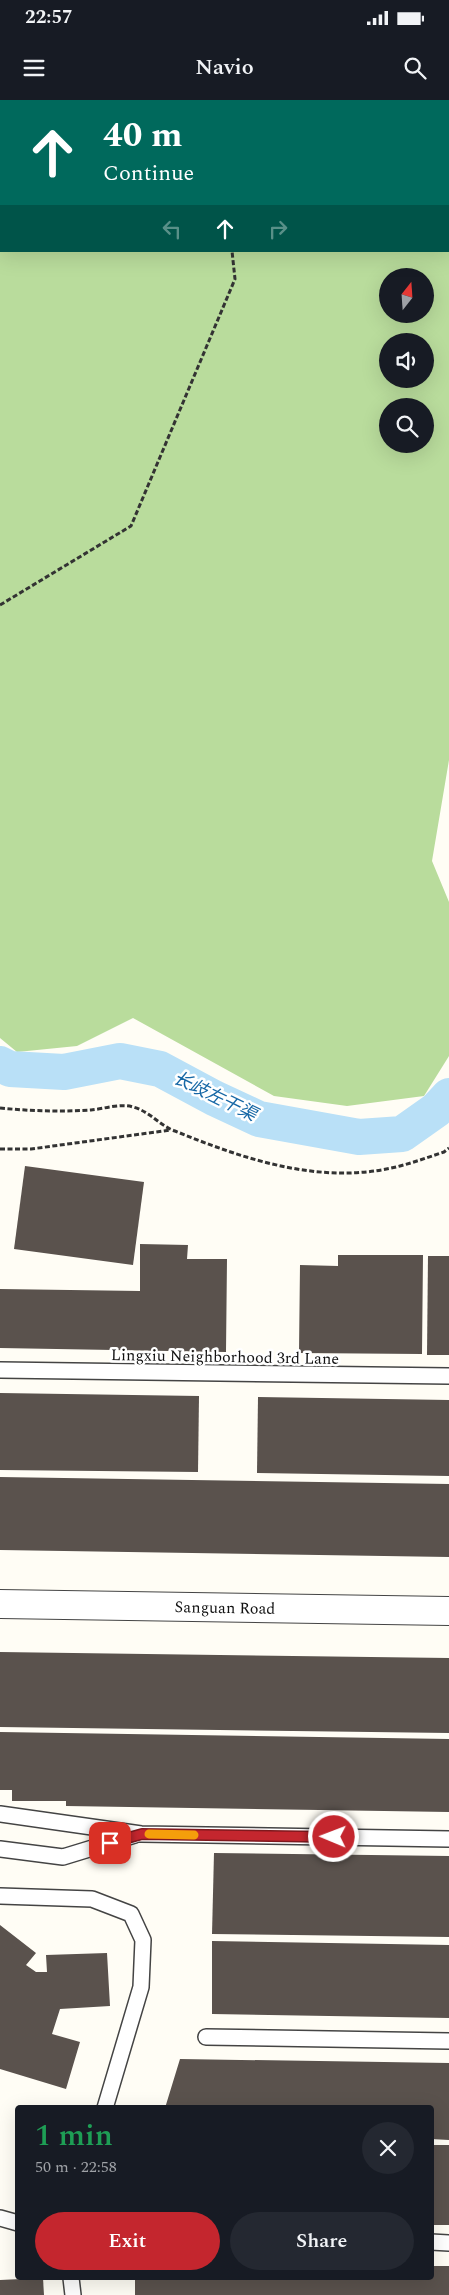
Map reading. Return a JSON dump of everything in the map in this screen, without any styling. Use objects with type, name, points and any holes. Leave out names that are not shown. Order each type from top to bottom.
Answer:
[{"type":"street","name":"Sanguan Road","points":[[0,1604],[449,1611]]},
{"type":"lane","name":"Lingxiu Neighborhood 3rd Lane","points":[[0,1370],[449,1376]]},
{"type":"lane","points":[[0,1814],[142,1834],[449,1839]]},
{"type":"lane","points":[[0,1849],[63,1857],[142,1834]]},
{"type":"lane","points":[[0,1896],[92,1899],[131,1914],[142,1940],[141,1987],[106,2105]]},
{"type":"lane","points":[[206,2037],[449,2042]]},
{"type":"lane","points":[[0,2218],[15,2221]]},
{"type":"lane","points":[[434,2242],[449,2243]]},
{"type":"lane","points":[[71,2280],[73,2295]]},
{"type":"path","points":[[0,606],[131,526],[234,279],[232,252]]},
{"type":"path","points":[[0,1108],[36,1112],[131,1106],[154,1116],[172,1130],[243,1157],[297,1170],[346,1173],[399,1166],[444,1152],[449,1148]]},
{"type":"path","points":[[0,1149],[31,1149],[172,1130]]},
{"type":"green space","points":[[0,252],[449,252],[449,760],[432,861],[449,902],[449,1056],[424,1096],[347,1106],[274,1096],[133,1018],[77,1046],[17,1052],[0,1038]]},
{"type":"building","points":[[25,1166],[144,1182],[133,1265],[14,1249]]},
{"type":"building","points":[[140,1244],[188,1245],[187,1259],[227,1259],[226,1352],[0,1348],[0,1289],[140,1291]]},
{"type":"building","points":[[338,1255],[423,1255],[422,1354],[299,1353],[300,1265],[338,1266]]},
{"type":"building","points":[[428,1256],[449,1256],[449,1355],[427,1355]]},
{"type":"building","points":[[0,1393],[199,1396],[198,1472],[0,1470]]},
{"type":"building","points":[[258,1397],[449,1400],[449,1476],[257,1473]]},
{"type":"building","points":[[0,1477],[449,1484],[449,1557],[0,1550]]},
{"type":"building","points":[[0,1652],[449,1658],[449,1733],[0,1727]]},
{"type":"building","points":[[0,1732],[449,1739],[449,1812],[66,1806],[66,1801],[12,1801],[12,1790],[0,1790]]},
{"type":"building","points":[[214,1853],[449,1856],[449,1937],[212,1934]]},
{"type":"building","points":[[0,1925],[36,1953],[26,1965],[36,1972],[47,1972],[46,1955],[107,1953],[110,2006],[60,2009],[52,2034],[80,2042],[66,2089],[0,2069]]},
{"type":"building","points":[[212,1941],[449,1945],[449,2018],[212,2014]]},
{"type":"building","points":[[180,2059],[449,2063],[449,2140],[434,2139],[434,2105],[166,2105]]},
{"type":"building","points":[[434,2145],[449,2145],[449,2225],[434,2225]]},
{"type":"building","points":[[434,2266],[449,2266],[449,2295],[135,2295],[135,2280],[434,2280]]},
{"type":"building","points":[[0,2280],[43,2280],[44,2295],[0,2295]]},
{"type":"waterway","name":"长歧左干渠","points":[[0,1064],[10,1069],[64,1072],[120,1061],[160,1069],[214,1098],[259,1119],[359,1137],[402,1134],[436,1110],[449,1096]]},
{"type":"slow traffic","points":[[149,1834],[194,1835]]},
{"type":"route","points":[[110,1843],[142,1834],[334,1837]]}]
